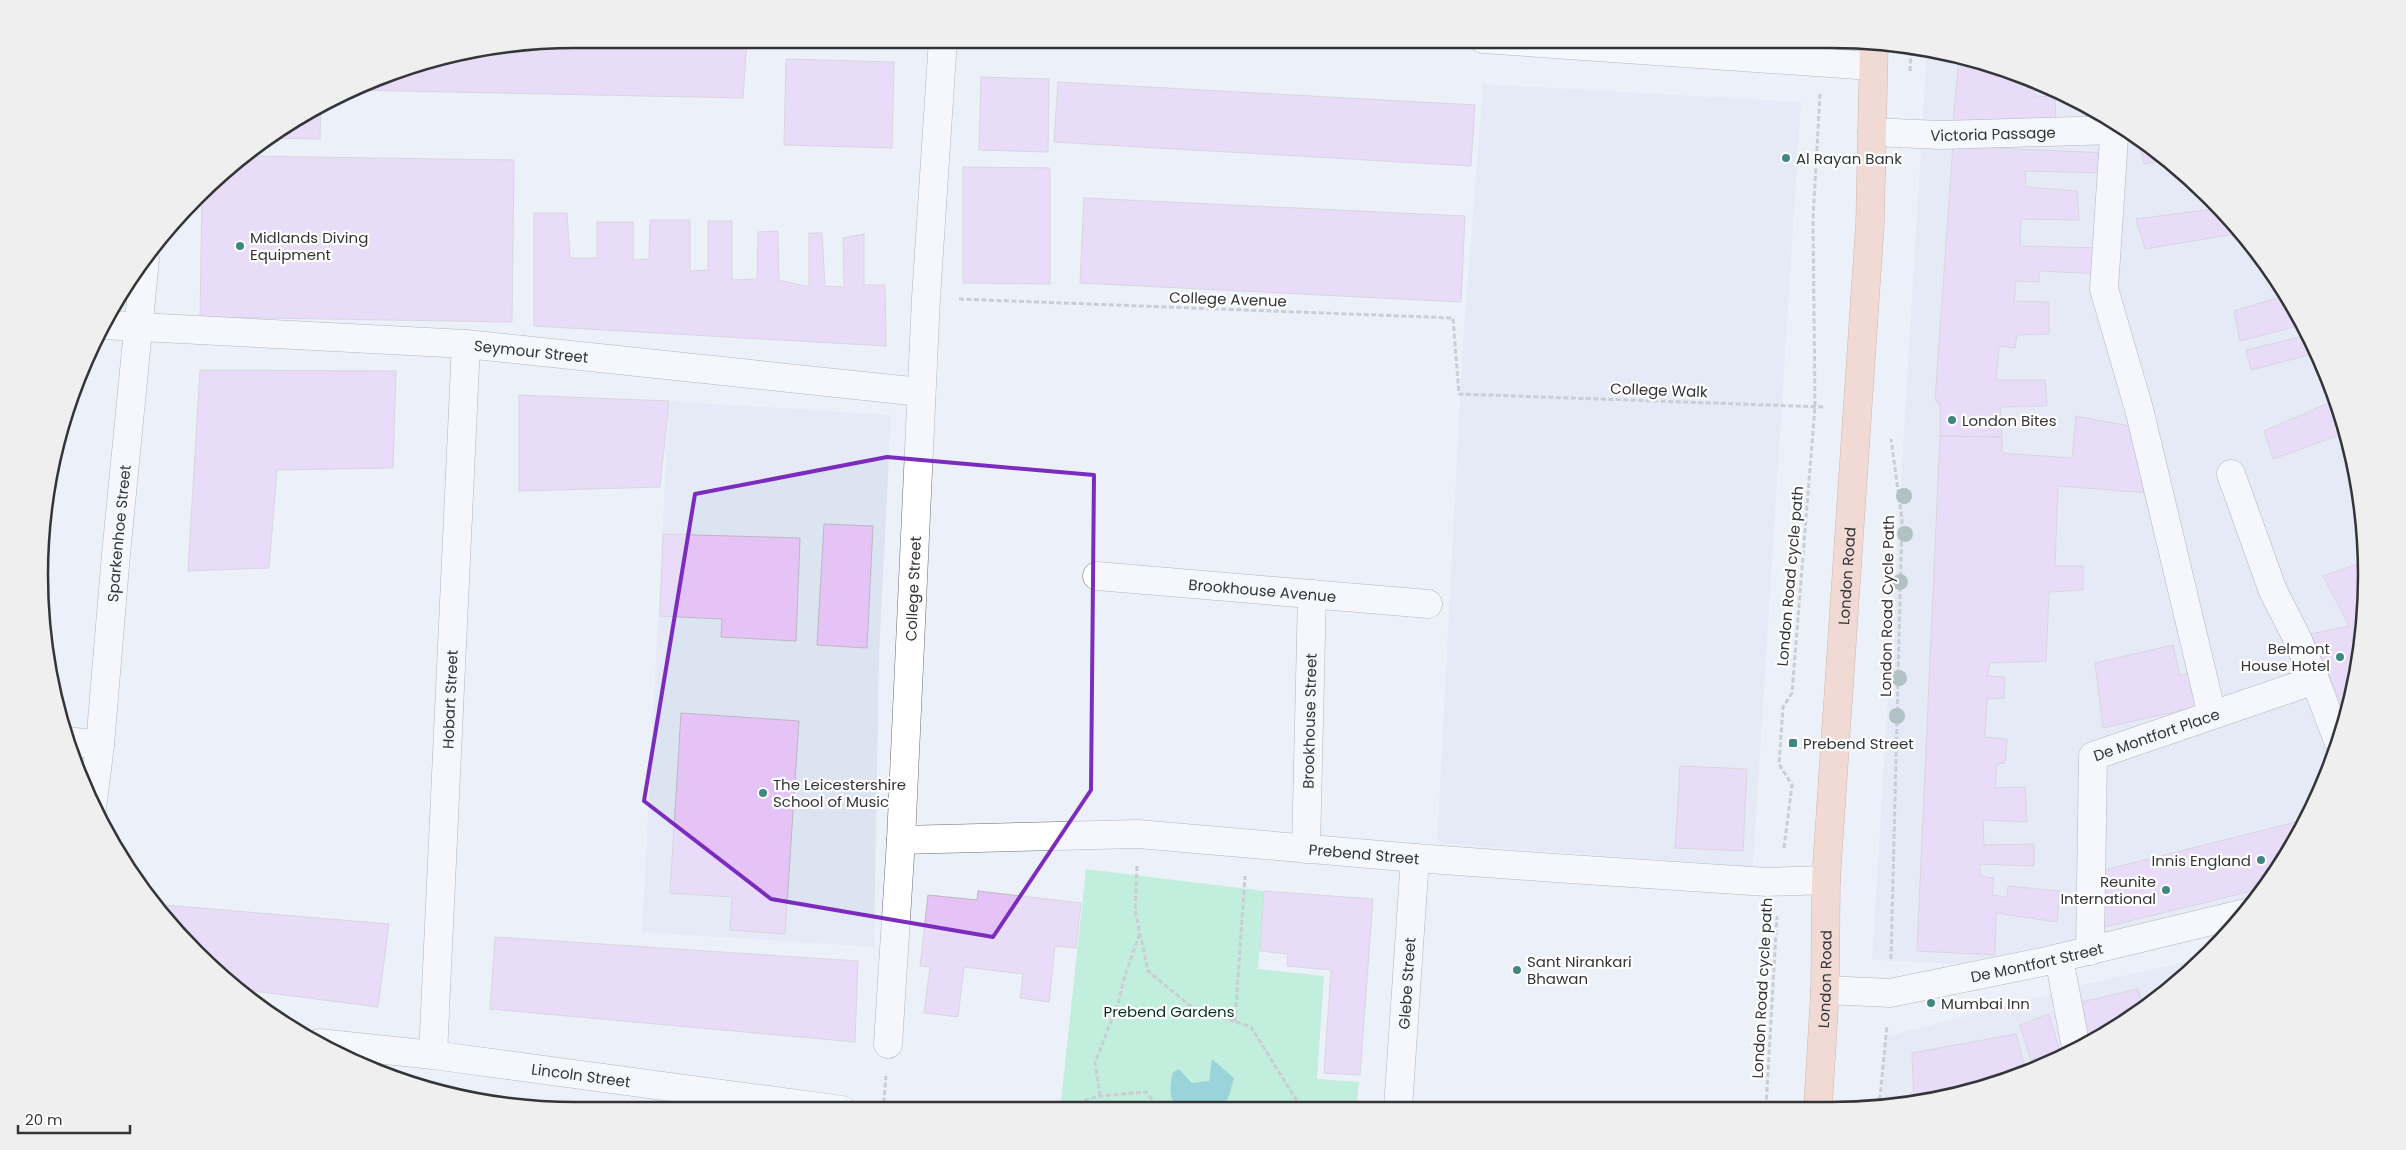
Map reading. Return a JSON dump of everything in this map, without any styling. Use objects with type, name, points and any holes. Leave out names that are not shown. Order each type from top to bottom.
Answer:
[{"type":"main road","name":"London Road","points":[[1818,1102],[1825,990],[1826,880],[1859,410],[1870,223],[1873,54]]},
{"type":"street","name":"College Street","points":[[888,1044],[901,840],[926,298],[943,48]]},
{"type":"street","points":[[1605,48],[1821,64],[1873,54]]},
{"type":"street","name":"Victoria Passage","points":[[1872,132],[1941,135],[2108,126]]},
{"type":"street","points":[[2115,130],[2104,289],[2139,409],[2212,715]]},
{"type":"street","name":"Sparkenhoe Street","points":[[94,791],[144,271]]},
{"type":"street","name":"Seymour Street","points":[[111,325],[466,344],[921,392]]},
{"type":"street","name":"Hobart Street","points":[[433,1055],[466,344]]},
{"type":"street","points":[[2231,474],[2273,591],[2297,638],[2335,732]]},
{"type":"street","name":"Brookhouse Avenue","points":[[1097,576],[1428,604]]},
{"type":"street","name":"Brookhouse Street","points":[[1306,848],[1312,594]]},
{"type":"street","name":"De Montfort Place","points":[[2090,951],[2093,756],[2315,680]]},
{"type":"street","points":[[74,742],[100,745]]},
{"type":"street","name":"Prebend Street","points":[[901,840],[1138,834],[1415,858],[1779,881],[1826,880]]},
{"type":"street","name":"Glebe Street","points":[[1398,1102],[1415,858]]},
{"type":"street","name":"De Montfort Street","points":[[1825,990],[1890,993],[2059,958],[2234,916]]},
{"type":"street","points":[[2059,958],[2075,1042]]},
{"type":"street","name":"Lincoln Street","points":[[336,1045],[433,1055],[783,1102]]},
{"type":"path","points":[[1909,76],[1911,54]]},
{"type":"path","name":"London Road cycle path","points":[[1766,1102],[1779,881],[1792,785],[1779,764],[1783,707],[1792,693],[1815,406],[1813,219],[1821,64]]},
{"type":"path","name":"College Avenue","points":[[926,298],[1453,318],[1458,394]]},
{"type":"path","name":"College Walk","points":[[1458,394],[1815,406],[1859,410]]},
{"type":"path","name":"London Road Cycle Path","points":[[1879,1100],[1890,993],[1902,520],[1890,432]]},
{"type":"path","points":[[1138,834],[1135,910],[1148,972],[1193,1008],[1251,1026],[1298,1102]]},
{"type":"path","points":[[1236,1022],[1247,843]]},
{"type":"path","points":[[1100,1096],[1095,1064],[1119,1000],[1140,932]]},
{"type":"path","points":[[1076,1102],[1100,1096],[1146,1092],[1154,1102]]},
{"type":"highlighted area","points":[[887,457],[1094,475],[1091,790],[993,937],[771,899],[644,801],[695,494]]},
{"type":"shaded area","points":[[1926,57],[1968,65],[2001,75],[2064,102],[2095,118],[2124,136],[2179,178],[2228,227],[2270,282],[2288,311],[2304,342],[2331,405],[2341,438],[2354,506],[2357,540],[2357,610],[2348,678],[2341,712],[2331,745],[2304,808],[2288,839],[2270,868],[2247,898],[2056,944],[1957,964],[1872,960]]},
{"type":"shaded area","points":[[1483,84],[1801,102],[1753,867],[1437,843],[1463,341]]},
{"type":"shaded area","points":[[669,401],[891,415],[879,654],[874,947],[642,932]]},
{"type":"shaded area","points":[[2191,961],[2124,1014],[2085,1037],[2073,987]]},
{"type":"shaded area","points":[[2055,993],[2065,1047],[2001,1075],[1968,1085],[1882,1100],[1885,1037]]},
{"type":"green space","name":"Prebend Gardens","points":[[1086,869],[1264,891],[1258,969],[1324,976],[1317,1079],[1359,1082],[1357,1102],[1061,1102]]},
{"type":"water","points":[[1212,1059],[1234,1078],[1225,1102],[1173,1102],[1171,1087],[1173,1072],[1179,1069],[1192,1083],[1209,1081]]},
{"type":"building","points":[[575,48],[746,48],[743,98],[368,90],[405,75],[438,65],[506,52]]},
{"type":"building","points":[[786,59],[894,62],[892,148],[784,145]]},
{"type":"building","points":[[1958,63],[2001,75],[2033,88],[2035,89],[2035,96],[2055,98],[2056,122],[1953,125]]},
{"type":"building","points":[[981,77],[1049,79],[1048,152],[979,150]]},
{"type":"building","points":[[1058,82],[1475,105],[1471,166],[1054,142]]},
{"type":"building","points":[[321,113],[320,139],[279,138]]},
{"type":"building","points":[[1953,146],[2108,153],[2108,173],[2025,171],[2026,187],[2077,191],[2079,220],[2021,219],[2020,246],[2104,248],[2102,274],[2039,271],[2039,282],[2016,281],[2014,301],[2049,302],[2049,334],[2017,335],[2015,348],[1999,346],[1996,380],[2045,380],[2047,406],[2000,407],[2002,437],[1940,436],[1940,404],[1935,400]]},
{"type":"building","points":[[2140,148],[2158,162],[2144,164]]},
{"type":"building","points":[[255,156],[514,160],[512,322],[200,317],[202,202],[227,178]]},
{"type":"building","points":[[963,167],[1050,168],[1050,284],[963,283]]},
{"type":"building","points":[[1084,198],[1465,216],[1461,302],[1080,283]]},
{"type":"building","points":[[2211,209],[2234,234],[2145,249],[2136,219]]},
{"type":"building","points":[[534,213],[567,213],[570,258],[597,258],[597,222],[633,222],[633,260],[649,259],[650,220],[690,220],[690,271],[708,270],[708,221],[732,221],[732,280],[757,279],[758,232],[778,231],[779,280],[809,287],[809,233],[822,233],[825,286],[844,287],[843,238],[864,234],[864,285],[885,285],[886,346],[534,326]]},
{"type":"building","points":[[2279,297],[2296,327],[2240,341],[2234,311]]},
{"type":"building","points":[[2301,337],[2310,355],[2251,370],[2246,350]]},
{"type":"building","points":[[200,370],[396,371],[393,468],[277,470],[269,568],[188,571]]},
{"type":"building","points":[[2324,388],[2340,435],[2273,459],[2264,431],[2329,403]]},
{"type":"building","points":[[519,395],[669,401],[660,487],[519,491]]},
{"type":"building","points":[[2076,416],[2134,427],[2151,493],[2058,486],[2055,566],[2083,566],[2083,590],[2049,592],[2046,661],[1990,663],[1987,676],[2005,677],[2004,698],[1987,699],[1985,737],[2007,739],[2005,763],[1997,764],[1995,788],[2025,787],[2027,822],[1983,820],[1984,845],[2034,844],[2034,866],[1980,864],[1980,876],[1994,878],[1992,895],[2007,897],[2008,886],[2060,891],[2057,922],[1996,913],[1995,955],[1917,951],[1940,436],[2002,437],[2002,453],[2072,458]]},
{"type":"building","points":[[824,524],[873,526],[867,648],[817,645]]},
{"type":"building","points":[[663,534],[800,538],[796,641],[721,637],[722,619],[660,616]]},
{"type":"building","name":"Belmont House Hotel","points":[[2358,564],[2354,644],[2342,706],[2311,634],[2349,626],[2323,576]]},
{"type":"building","points":[[2173,645],[2180,676],[2188,673],[2196,707],[2103,728],[2095,663]]},
{"type":"building","points":[[681,713],[799,721],[785,934],[730,930],[732,897],[670,893]]},
{"type":"building","points":[[1680,766],[1747,769],[1743,851],[1675,848]]},
{"type":"building","points":[[2297,822],[2270,868],[2253,891],[2105,927],[2101,871]]},
{"type":"building","points":[[978,891],[1081,903],[1076,948],[1055,946],[1049,1002],[1020,998],[1023,974],[964,967],[958,1017],[924,1013],[930,967],[920,966],[928,895],[977,900]]},
{"type":"building","points":[[1264,891],[1373,899],[1360,1075],[1324,1073],[1331,970],[1287,966],[1288,954],[1260,951]]},
{"type":"building","points":[[164,905],[389,924],[378,1007],[251,991],[227,972],[202,948]]},
{"type":"building","points":[[495,937],[858,961],[855,1042],[490,1009]]},
{"type":"building","points":[[2138,989],[2141,1001],[2124,1014],[2085,1037],[2077,1003]]},
{"type":"building","points":[[2049,1014],[2059,1050],[2031,1063],[2020,1025]]},
{"type":"building","points":[[2016,1034],[2024,1066],[1968,1085],[1914,1096],[1912,1053]]},
{"type":"place","name":"Al Rayan Bank","points":[[1786,158]]},
{"type":"place","name":"Midlands Diving Equipment","points":[[240,246]]},
{"type":"place","name":"London Bites","points":[[1952,420]]},
{"type":"place","name":"Belmont House Hotel","points":[[2340,657]]},
{"type":"place","name":"Prebend Street","points":[[1793,743]]},
{"type":"place","name":"The Leicestershire School of Music","points":[[763,793]]},
{"type":"place","name":"Innis England","points":[[2261,860]]},
{"type":"place","name":"Reunite International","points":[[2166,890]]},
{"type":"place","name":"Sant Nirankari Bhawan","points":[[1517,970]]},
{"type":"place","name":"Mumbai Inn","points":[[1931,1003]]}]
